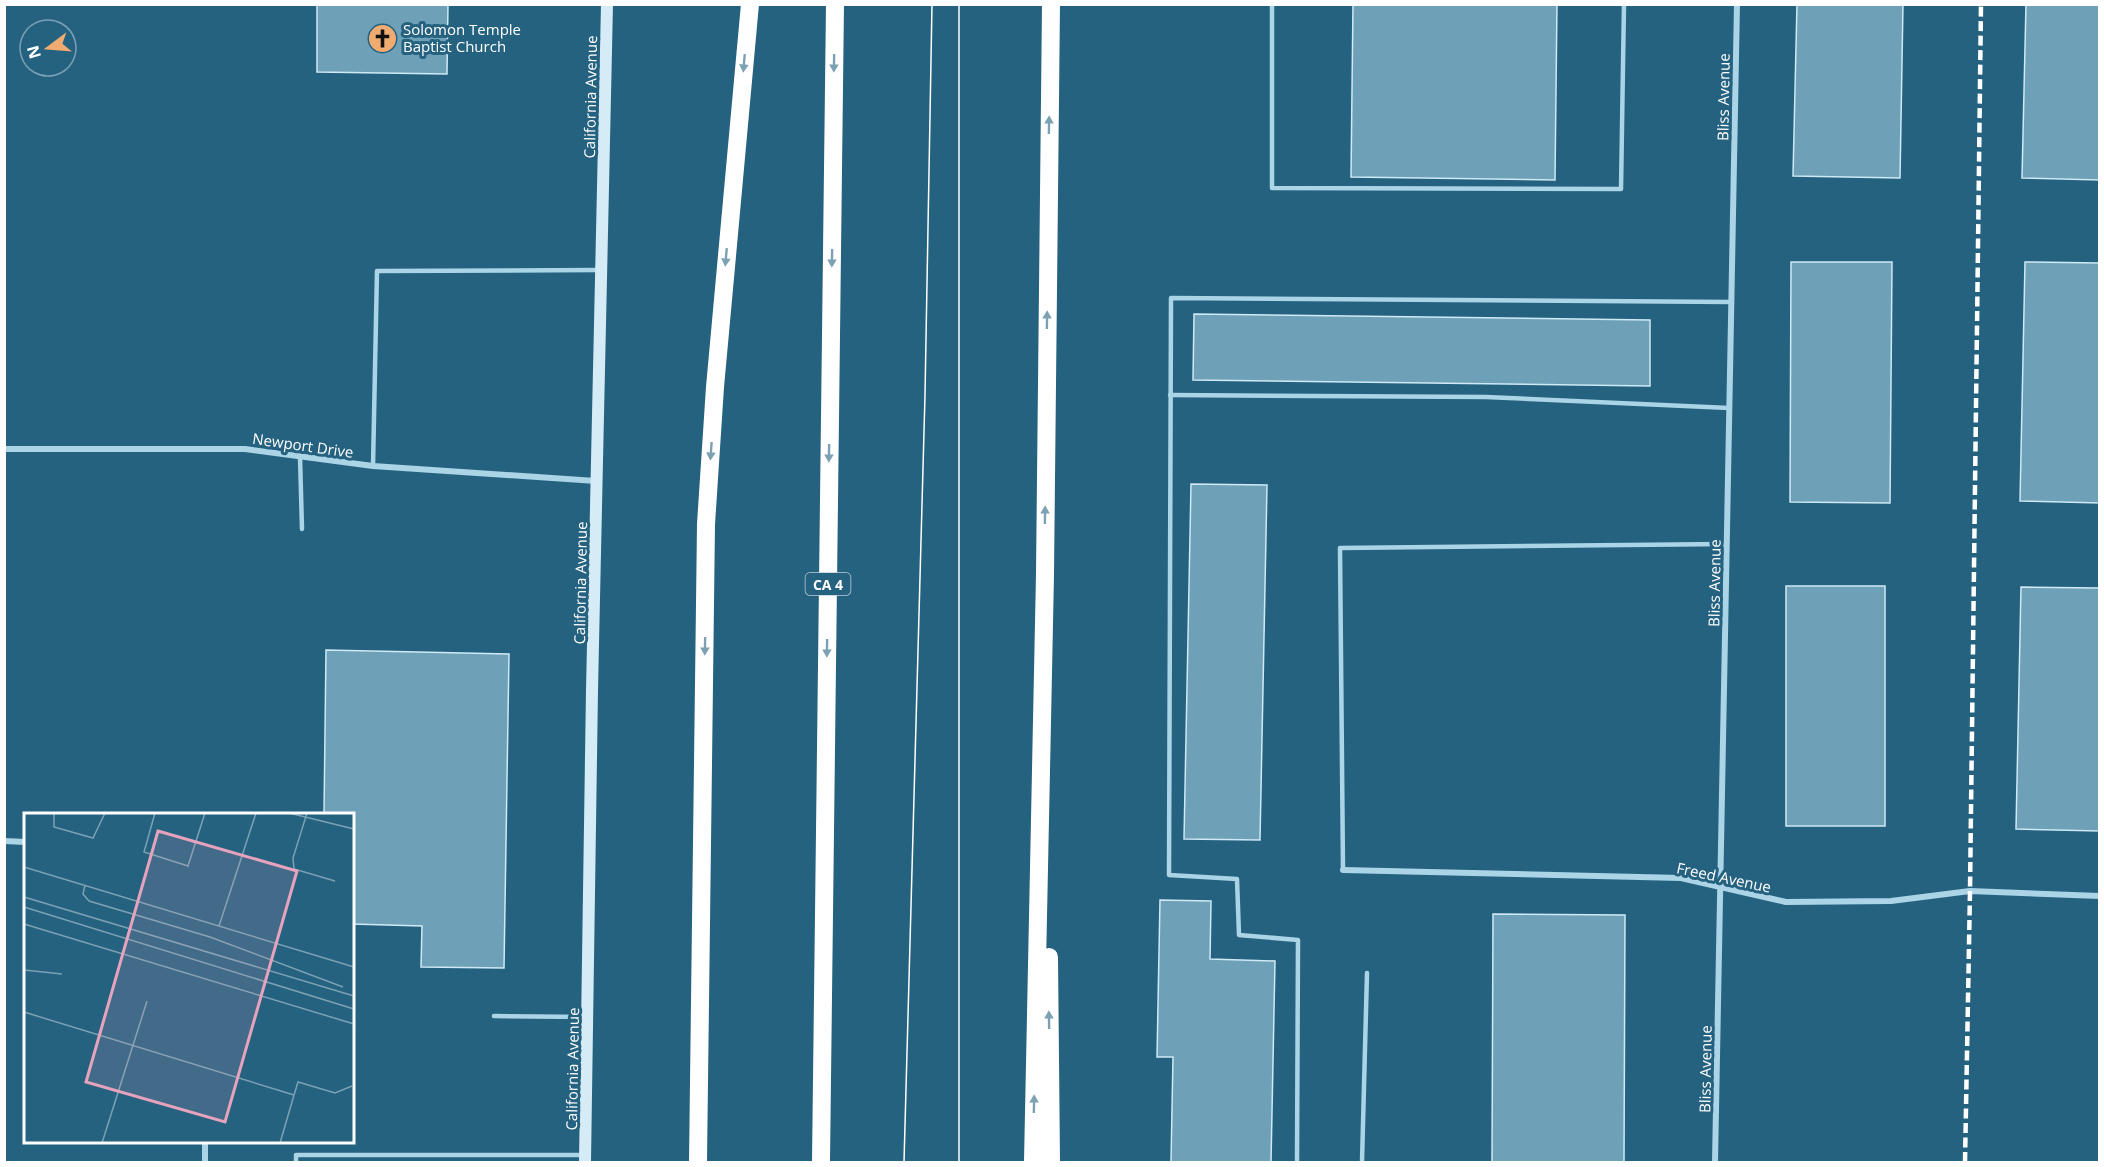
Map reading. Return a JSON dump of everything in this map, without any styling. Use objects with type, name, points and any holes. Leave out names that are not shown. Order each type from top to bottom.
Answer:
[{"type":"highway","points":[[698,1162],[706,524],[715,387],[750,4]]},
{"type":"highway","name":"CA 4","points":[[821,1162],[835,4]]},
{"type":"highway","points":[[1033,1162],[1044,574],[1051,4]]},
{"type":"highway","points":[[1044,574],[1051,1162]]},
{"type":"main road","name":"California Avenue","points":[[585,1159],[592,690],[607,4]]},
{"type":"street","name":"Bliss Avenue","points":[[1715,1162],[1737,4]]},
{"type":"street","name":"Newport Drive","points":[[4,449],[245,449],[373,466],[597,481]]},
{"type":"street","points":[[4,842],[24,842]]},
{"type":"street","name":"Freed Avenue","points":[[1343,870],[1681,878],[1786,902],[1891,901],[1970,891],[2100,897]]},
{"type":"street","points":[[205,1143],[205,1162]]},
{"type":"lane","points":[[1272,4],[1272,188],[1528,189],[1621,189],[1624,4]]},
{"type":"lane","points":[[373,466],[377,272],[601,270]]},
{"type":"lane","points":[[1297,1162],[1298,940],[1239,935],[1237,879],[1170,875],[1171,298],[1732,302]]},
{"type":"lane","points":[[1170,395],[1486,397],[1730,408]]},
{"type":"lane","points":[[300,457],[302,529]]},
{"type":"lane","points":[[1343,870],[1340,548],[1727,544]]},
{"type":"lane","points":[[1362,1162],[1367,973]]},
{"type":"lane","points":[[494,1016],[588,1017]]},
{"type":"lane","points":[[296,1162],[296,1155],[585,1159]]},
{"type":"lane","points":[[426,1155],[426,1162]]},
{"type":"building","name":"Solomon Temple Baptist Church","points":[[317,4],[448,4],[447,74],[317,72]]},
{"type":"building","points":[[1353,4],[1557,4],[1555,180],[1351,177]]},
{"type":"building","points":[[1797,4],[1903,4],[1900,178],[1793,176]]},
{"type":"building","points":[[2026,4],[2100,4],[2100,180],[2022,178]]},
{"type":"building","points":[[1791,262],[1892,262],[1890,503],[1790,502]]},
{"type":"building","points":[[2025,262],[2100,263],[2100,503],[2020,501]]},
{"type":"building","points":[[1194,314],[1650,320],[1650,386],[1193,380]]},
{"type":"building","points":[[1191,484],[1267,485],[1260,840],[1184,839]]},
{"type":"building","points":[[1786,586],[1885,586],[1885,826],[1786,826]]},
{"type":"building","points":[[2021,587],[2100,588],[2100,831],[2016,829]]},
{"type":"building","points":[[326,650],[509,654],[504,968],[421,967],[422,926],[354,924],[354,813],[324,813]]},
{"type":"building","points":[[1160,900],[1211,901],[1210,959],[1275,961],[1271,1162],[1171,1162],[1173,1057],[1157,1057]]},
{"type":"building","points":[[1493,914],[1625,915],[1624,1162],[1492,1162]]},
{"type":"tram line","points":[[904,1162],[925,395],[932,4]]},
{"type":"tram line","points":[[959,4],[959,1162]]},
{"type":"railway","points":[[1965,1162],[1981,4]]},
{"type":"place","name":"Solomon Temple Baptist Church","points":[[382,38]]}]
